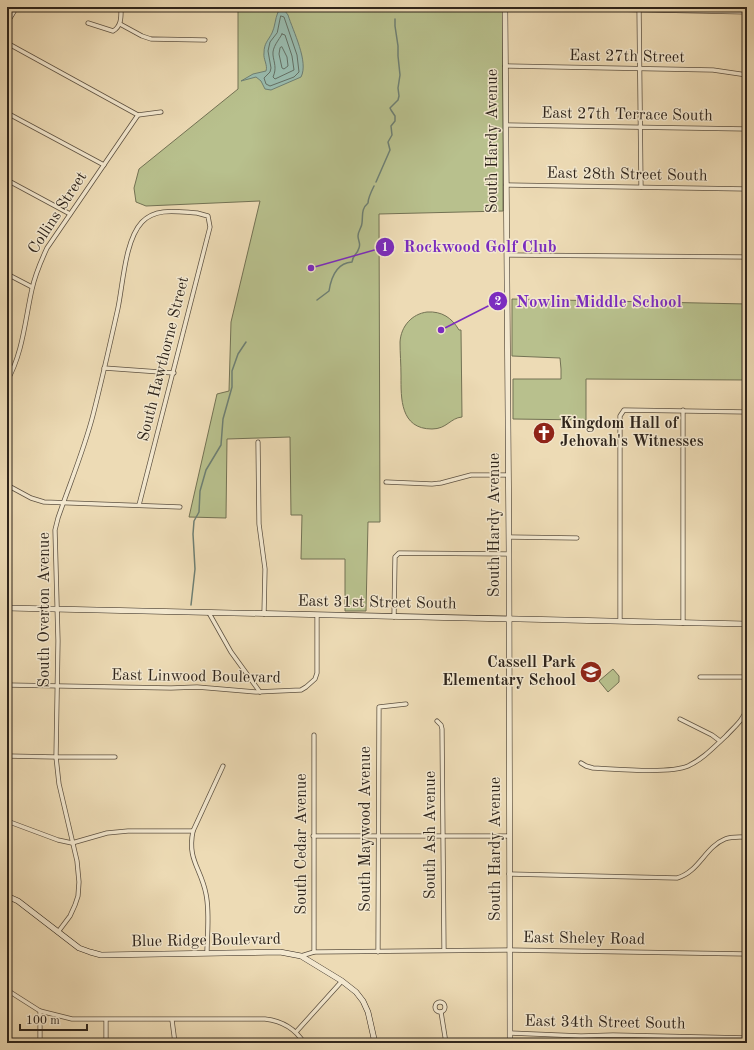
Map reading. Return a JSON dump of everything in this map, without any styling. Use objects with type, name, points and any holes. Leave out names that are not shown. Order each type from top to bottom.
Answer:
[{"type":"street","points":[[7,22],[16,7]]},
{"type":"street","points":[[88,23],[113,31],[118,28],[120,24],[121,7]]},
{"type":"street","points":[[505,7],[640,8],[747,12]]},
{"type":"street","name":"South Hardy Avenue","points":[[505,7],[507,475],[509,537],[510,1043]]},
{"type":"street","points":[[640,8],[641,187]]},
{"type":"street","points":[[120,24],[142,36],[151,38],[205,40]]},
{"type":"street","points":[[7,43],[138,114],[161,112]]},
{"type":"street","name":"East 27th Street","points":[[505,66],[713,70],[747,75]]},
{"type":"street","points":[[7,113],[104,165]]},
{"type":"street","name":"Collins Street","points":[[7,381],[18,357],[32,287],[47,248],[138,114]]},
{"type":"street","name":"East 27th Terrace South","points":[[506,125],[747,129]]},
{"type":"street","points":[[7,180],[70,214]]},
{"type":"street","name":"East 28th Street South","points":[[506,186],[747,189]]},
{"type":"street","name":"South Overton Avenue","points":[[58,932],[70,916],[78,896],[78,869],[59,784],[56,757],[56,530],[58,518],[86,440],[118,308],[127,255],[138,228],[143,221],[152,215],[165,212],[197,213],[203,214],[209,218]]},
{"type":"street","name":"South Hawthorne Street","points":[[139,506],[210,226],[209,218]]},
{"type":"street","points":[[507,255],[747,257]]},
{"type":"street","points":[[7,274],[32,287]]},
{"type":"street","points":[[104,368],[174,372]]},
{"type":"street","points":[[747,398],[747,476]]},
{"type":"street","points":[[620,621],[621,413],[624,410],[747,412]]},
{"type":"street","points":[[683,410],[683,623]]},
{"type":"street","points":[[258,442],[259,524],[265,569],[264,614]]},
{"type":"street","points":[[386,482],[432,484],[442,483],[471,475],[507,475]]},
{"type":"street","points":[[7,485],[31,498],[44,502],[180,508]]},
{"type":"street","points":[[509,537],[577,538]]},
{"type":"street","points":[[394,617],[395,557],[399,553],[509,554]]},
{"type":"street","name":"East 31st Street South","points":[[7,608],[747,624]]},
{"type":"street","points":[[209,613],[231,652],[260,692]]},
{"type":"street","name":"East Linwood Boulevard","points":[[7,685],[171,688],[197,687],[260,692],[301,690],[311,684],[315,679],[318,667],[317,615]]},
{"type":"street","points":[[700,677],[747,677]]},
{"type":"street","name":"South Maywood Avenue","points":[[378,952],[379,706],[406,704]]},
{"type":"street","points":[[582,763],[593,768],[662,770],[683,768],[699,760],[720,741],[742,720],[747,707]]},
{"type":"street","points":[[680,719],[720,741]]},
{"type":"street","name":"South Ash Avenue","points":[[437,721],[441,725],[442,729],[444,950]]},
{"type":"street","name":"South Cedar Avenue","points":[[314,735],[314,952]]},
{"type":"street","points":[[7,756],[115,757]]},
{"type":"street","points":[[207,953],[206,894],[203,881],[193,858],[191,847],[194,831],[223,766]]},
{"type":"street","points":[[7,821],[58,840],[72,843],[107,833],[128,830],[194,831]]},
{"type":"street","points":[[313,836],[509,836]]},
{"type":"street","points":[[509,874],[684,877],[690,873],[718,843],[726,838],[747,837]]},
{"type":"street","name":"Blue Ridge Boulevard","points":[[7,896],[18,901],[79,948],[101,955],[280,952],[301,956],[342,980],[356,992],[363,1001],[371,1021],[375,1043]]},
{"type":"street","name":"East Sheley Road","points":[[301,956],[314,952],[444,950],[747,954]]},
{"type":"street","points":[[296,1032],[342,980]]},
{"type":"street","points":[[7,990],[40,1011],[72,1019],[265,1019],[280,1022],[296,1032],[304,1043]]},
{"type":"street","points":[[40,1011],[40,1043]]},
{"type":"street","points":[[440,1012],[446,1043]]},
{"type":"street","points":[[106,1020],[106,1043]]},
{"type":"street","points":[[172,1020],[175,1043]]},
{"type":"street","name":"East 34th Street South","points":[[510,1033],[581,1036],[613,1035],[747,1038]]},
{"type":"green space","points":[[238,7],[503,7],[503,211],[379,214],[380,522],[368,522],[366,611],[345,611],[345,559],[301,559],[302,515],[291,515],[290,437],[227,439],[226,518],[189,517],[217,394],[229,391],[231,322],[260,201],[146,206],[136,202],[134,188],[139,169],[238,89]]},
{"type":"green space","points":[[512,299],[747,304],[747,378],[746,380],[586,379],[586,420],[513,419],[513,379],[561,379],[561,369],[560,358],[512,356]]},
{"type":"green space","points":[[427,312],[446,316],[459,330],[461,330],[462,417],[454,419],[437,429],[421,428],[414,424],[404,411],[401,394],[401,336],[405,326],[412,318]]},
{"type":"green space","points":[[613,669],[619,676],[619,682],[608,692],[599,681]]},
{"type":"water","points":[[280,11],[285,11],[288,15],[302,55],[303,71],[301,77],[271,90],[265,89],[261,81],[256,77],[241,81],[253,74],[266,71],[264,55],[266,42],[271,36],[276,17]]},
{"type":"waterway","points":[[376,182],[390,150],[388,142],[392,135],[391,126],[395,121],[395,116],[390,108],[398,100],[399,96],[398,88],[400,75],[395,19]]},
{"type":"waterway","points":[[317,300],[329,291],[331,281],[338,268],[346,263],[352,262],[353,257],[360,245],[358,234],[362,225],[363,210],[368,203],[374,186]]},
{"type":"waterway","points":[[191,605],[195,569],[193,534],[194,521],[199,512],[200,491],[206,470],[221,445],[223,419],[232,387],[232,371],[238,354],[246,342]]},
{"type":"place","name":"Rockwood Golf Club","points":[[311,268]]},
{"type":"place","name":"Nowlin Middle School","points":[[441,330]]},
{"type":"place","name":"Kingdom Hall of Jehovah's Witnesses","points":[[544,433]]},
{"type":"place","name":"Cassell Park Elementary School","points":[[591,672]]}]
